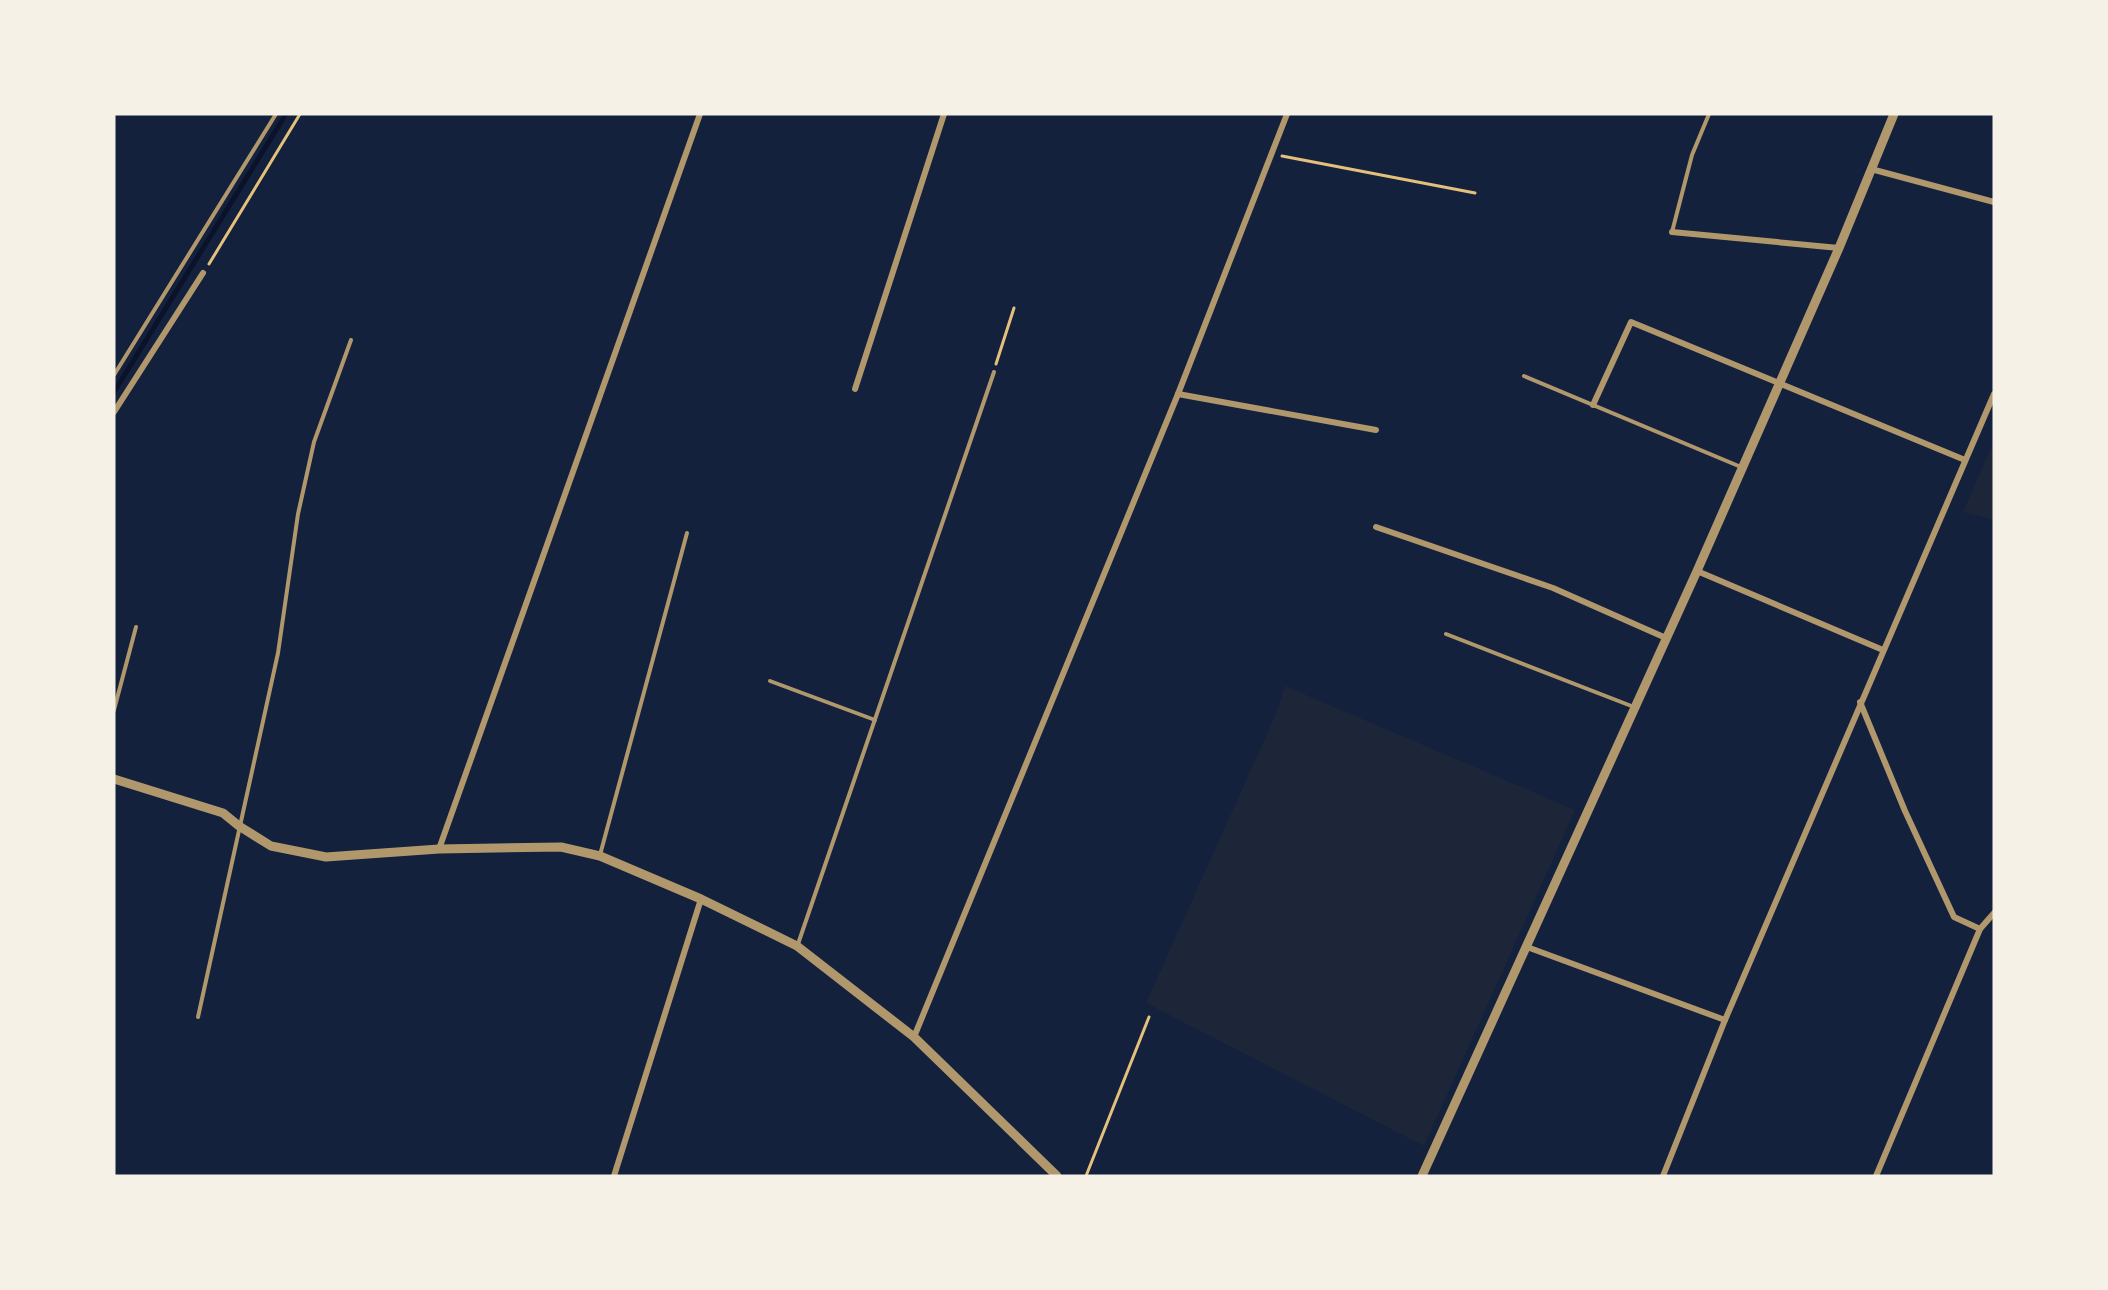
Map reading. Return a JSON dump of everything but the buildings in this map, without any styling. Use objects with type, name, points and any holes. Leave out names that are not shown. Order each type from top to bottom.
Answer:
[{"type":"street","points":[[439,849],[700,114]]},
{"type":"street","points":[[855,389],[944,114]]},
{"type":"street","points":[[914,1037],[1178,394],[1287,114]]},
{"type":"street","points":[[1422,1176],[1697,571],[1839,248],[1894,114]]},
{"type":"street","points":[[1871,169],[1994,202]]},
{"type":"street","points":[[1672,232],[1839,248]]},
{"type":"street","points":[[114,412],[204,273]]},
{"type":"street","points":[[1593,405],[1631,322],[1965,460]]},
{"type":"street","points":[[1178,394],[1376,430]]},
{"type":"street","points":[[1663,1176],[1725,1020],[1994,394]]},
{"type":"street","points":[[1376,527],[1553,588],[1666,638]]},
{"type":"street","points":[[1697,571],[1883,650]]},
{"type":"street","points":[[1860,702],[1905,811],[1954,917],[1980,929]]},
{"type":"street","points":[[114,779],[223,813],[238,826],[272,846],[326,857],[439,849],[561,847],[600,856],[701,899],[797,946],[914,1037],[1057,1176]]},
{"type":"street","points":[[614,1176],[701,899]]},
{"type":"street","points":[[1876,1176],[1980,929],[1994,913]]},
{"type":"street","points":[[1527,947],[1725,1020]]},
{"type":"lane","points":[[114,375],[276,114]]},
{"type":"lane","points":[[1672,232],[1692,155],[1709,114]]},
{"type":"lane","points":[[198,1017],[238,826],[278,653],[298,514],[314,442],[351,340]]},
{"type":"lane","points":[[797,946],[994,372]]},
{"type":"lane","points":[[1524,376],[1742,467]]},
{"type":"lane","points":[[600,856],[687,533]]},
{"type":"lane","points":[[114,710],[136,627]]},
{"type":"lane","points":[[1446,634],[1635,708]]},
{"type":"lane","points":[[770,681],[875,720]]},
{"type":"path","points":[[204,273],[300,114]]},
{"type":"path","points":[[1271,154],[1475,193]]},
{"type":"path","points":[[994,372],[1014,308]]},
{"type":"path","points":[[1086,1176],[1149,1017]]},
{"type":"shaded area","points":[[1994,441],[1994,520],[1963,512]]},
{"type":"shaded area","points":[[1285,686],[1575,810],[1424,1146],[1146,1003],[1276,714]]},
{"type":"waterway","points":[[114,392],[286,114]]}]
